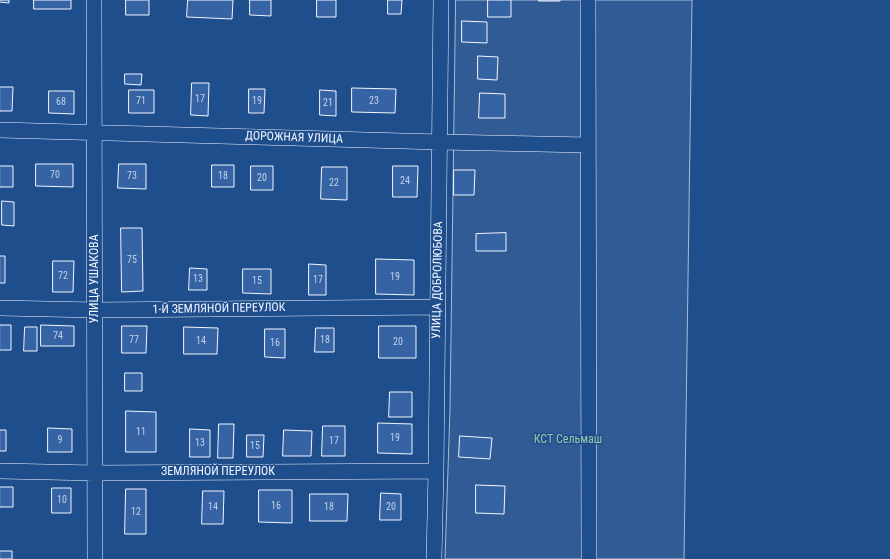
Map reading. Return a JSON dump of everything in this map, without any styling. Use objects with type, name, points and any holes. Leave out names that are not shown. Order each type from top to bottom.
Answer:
[{"type":"street","name":"УЛИЦА УШАКОВА","points":[[94,0],[95,559]]},
{"type":"street","name":"УЛИЦА ДОБРОЛЮБОВА","points":[[434,559],[441,0]]},
{"type":"street","points":[[588,0],[589,559]]},
{"type":"street","name":"ДОРОЖНАЯ УЛИЦА","points":[[0,130],[588,145]]},
{"type":"street","name":"1-Й ЗЕМЛЯНОЙ ПЕРЕУЛОК","points":[[0,308],[95,310],[438,307]]},
{"type":"street","name":"ЗЕМЛЯНОЙ ПЕРЕУЛОК","points":[[0,471],[95,473],[436,471]]},
{"type":"shaded area","name":"КСТ Сельмаш","points":[[456,0],[692,0],[684,559],[445,559],[450,410]]},
{"type":"building","points":[[0,0],[9,0],[9,3],[0,2]]},
{"type":"building","points":[[34,0],[71,0],[71,9],[34,9]]},
{"type":"building","points":[[126,0],[149,0],[149,15],[126,15]]},
{"type":"building","points":[[188,0],[233,0],[232,19],[187,17]]},
{"type":"building","points":[[250,0],[271,0],[271,16],[250,15]]},
{"type":"building","points":[[317,0],[336,0],[336,17],[317,17]]},
{"type":"building","points":[[388,0],[402,0],[401,14],[388,14]]},
{"type":"building","points":[[488,0],[511,0],[511,17],[488,17]]},
{"type":"building","points":[[560,0],[560,1],[539,1]]},
{"type":"building","points":[[462,21],[487,22],[487,43],[462,42]]},
{"type":"building","points":[[478,56],[498,57],[497,80],[478,79]]},
{"type":"building","points":[[125,74],[142,74],[141,85],[125,84]]},
{"type":"building","points":[[192,83],[209,83],[208,116],[191,115]]},
{"type":"building","points":[[0,87],[13,87],[12,111],[0,111]]},
{"type":"building","points":[[352,88],[396,89],[395,113],[352,112]]},
{"type":"building","points":[[249,89],[265,89],[264,113],[249,113]]},
{"type":"building","points":[[129,90],[154,90],[154,113],[129,113]]},
{"type":"building","points":[[320,90],[336,91],[336,116],[320,115]]},
{"type":"building","points":[[49,91],[74,91],[74,114],[49,113]]},
{"type":"building","points":[[480,93],[505,94],[505,118],[479,118]]},
{"type":"building","points":[[36,164],[73,164],[73,187],[36,186]]},
{"type":"building","points":[[119,164],[146,164],[146,189],[118,188]]},
{"type":"building","points":[[212,165],[234,165],[234,187],[212,187]]},
{"type":"building","points":[[0,166],[13,166],[13,187],[0,187]]},
{"type":"building","points":[[251,166],[273,166],[273,190],[251,190]]},
{"type":"building","points":[[393,166],[418,166],[417,197],[393,197]]},
{"type":"building","points":[[322,167],[347,167],[347,200],[321,199]]},
{"type":"building","points":[[454,170],[475,170],[474,195],[454,195]]},
{"type":"building","points":[[2,201],[14,202],[14,226],[2,225]]},
{"type":"building","points":[[121,228],[142,228],[143,291],[122,292]]},
{"type":"building","points":[[506,233],[506,251],[476,251],[476,234]]},
{"type":"building","points":[[0,256],[5,256],[5,283],[0,283]]},
{"type":"building","points":[[376,259],[414,260],[414,295],[376,294]]},
{"type":"building","points":[[53,261],[74,261],[73,292],[53,292]]},
{"type":"building","points":[[309,264],[326,265],[326,295],[309,295]]},
{"type":"building","points":[[190,268],[207,269],[207,290],[189,290]]},
{"type":"building","points":[[243,269],[271,269],[271,294],[243,293]]},
{"type":"building","points":[[0,325],[11,325],[11,350],[0,350]]},
{"type":"building","points":[[41,325],[74,326],[74,346],[41,346]]},
{"type":"building","points":[[122,326],[147,326],[146,353],[122,353]]},
{"type":"building","points":[[379,326],[416,326],[416,358],[379,358]]},
{"type":"building","points":[[25,327],[37,327],[37,351],[24,351]]},
{"type":"building","points":[[184,327],[218,328],[217,354],[184,354]]},
{"type":"building","points":[[316,328],[334,328],[334,352],[315,352]]},
{"type":"building","points":[[265,329],[285,329],[285,358],[265,357]]},
{"type":"building","points":[[125,373],[142,373],[142,391],[125,391]]},
{"type":"building","points":[[390,392],[412,392],[412,417],[389,417]]},
{"type":"building","points":[[126,411],[156,412],[156,452],[126,452]]},
{"type":"building","points":[[378,423],[412,424],[412,454],[378,453]]},
{"type":"building","points":[[219,424],[234,424],[233,458],[218,458]]},
{"type":"building","points":[[323,426],[345,426],[345,456],[322,456]]},
{"type":"building","points":[[48,428],[72,429],[72,452],[48,452]]},
{"type":"building","points":[[190,429],[210,430],[210,457],[190,457]]},
{"type":"building","points":[[0,430],[6,430],[6,451],[0,451]]},
{"type":"building","points":[[284,430],[312,431],[311,456],[283,456]]},
{"type":"building","points":[[247,435],[264,435],[263,457],[247,457]]},
{"type":"building","points":[[460,436],[492,438],[490,459],[459,457]]},
{"type":"building","points":[[476,485],[505,486],[504,514],[476,513]]},
{"type":"building","points":[[0,487],[13,487],[13,507],[0,507]]},
{"type":"building","points":[[52,488],[71,488],[71,513],[52,513]]},
{"type":"building","points":[[126,489],[146,489],[146,534],[125,534]]},
{"type":"building","points":[[259,490],[292,490],[292,523],[259,522]]},
{"type":"building","points":[[203,491],[224,491],[223,524],[202,524]]},
{"type":"building","points":[[381,493],[401,494],[401,520],[380,520]]},
{"type":"building","points":[[310,494],[348,494],[347,521],[310,521]]},
{"type":"building","points":[[0,551],[12,551],[12,559],[0,559]]}]
